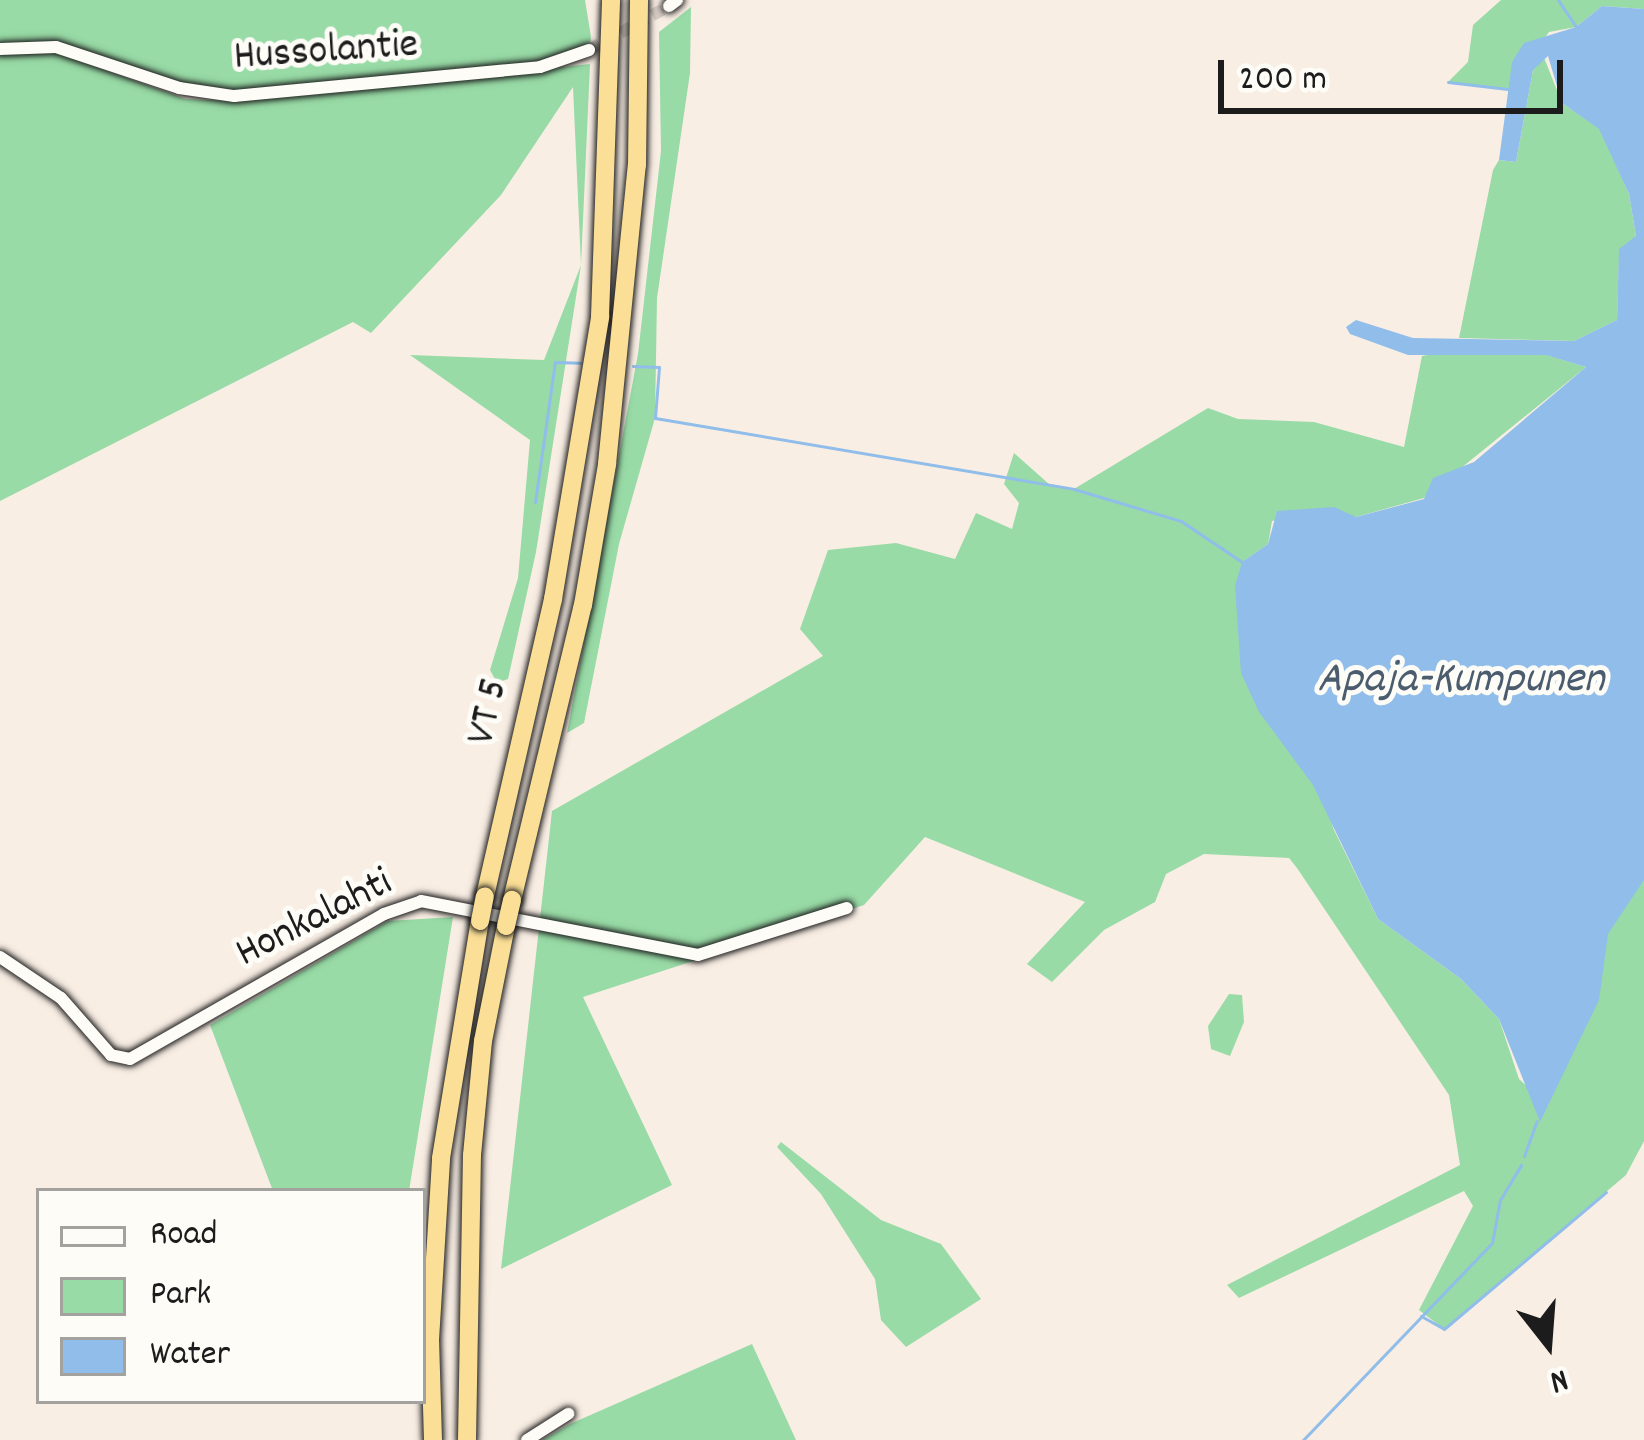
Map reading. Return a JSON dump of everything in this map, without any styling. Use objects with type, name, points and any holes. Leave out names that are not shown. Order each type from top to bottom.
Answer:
[{"type":"highway","name":"VT 5","points":[[434,1440],[430,1340],[441,1158],[485,896],[554,598],[601,317],[611,0]]},
{"type":"highway","name":"VT 5","points":[[467,1440],[472,1154],[483,1041],[583,605],[607,464],[637,165],[639,0]]},
{"type":"street","name":"Hussolantie","points":[[0,49],[56,47],[179,88],[234,97],[540,67],[589,50]]},
{"type":"street","name":"Honkalahti","points":[[0,957],[62,998],[111,1054],[130,1059],[384,914],[421,901],[698,955],[847,908]]},
{"type":"street","points":[[527,1440],[568,1414]]},
{"type":"green space","points":[[0,0],[585,0],[591,37],[589,50],[540,67],[234,96],[179,88],[56,47],[0,49]]},
{"type":"green space","points":[[1501,0],[1644,0],[1644,9],[1602,6],[1576,27],[1549,32],[1508,89],[1448,82],[1468,62],[1473,25]]},
{"type":"green space","points":[[691,7],[690,73],[657,298],[655,418],[619,544],[584,723],[567,733],[638,354],[661,151],[659,32]]},
{"type":"green space","points":[[54,52],[186,99],[234,101],[590,64],[581,265],[573,87],[501,195],[371,333],[353,322],[0,501],[0,54]]},
{"type":"green space","points":[[1543,55],[1562,103],[1600,129],[1629,194],[1636,236],[1619,260],[1617,320],[1574,341],[1459,338],[1493,170],[1499,160],[1516,162],[1533,70]]},
{"type":"green space","points":[[581,265],[536,552],[508,679],[497,683],[490,670],[518,578],[530,440],[410,355],[544,360]]},
{"type":"green space","points":[[1547,355],[1586,367],[1424,498],[1356,517],[1324,512],[1272,521],[1268,544],[1245,560],[1334,830],[1378,919],[1461,979],[1499,1019],[1519,1079],[1548,1106],[1581,968],[1644,865],[1644,1141],[1626,1175],[1444,1329],[1419,1310],[1473,1206],[1464,1191],[1239,1298],[1227,1285],[1460,1165],[1449,1095],[1297,868],[1289,858],[1204,854],[1166,874],[1155,902],[1104,930],[1052,982],[1027,964],[1085,902],[925,837],[864,905],[583,997],[672,1185],[501,1269],[552,811],[823,656],[800,629],[828,550],[896,543],[955,559],[976,513],[1012,529],[1019,503],[1004,484],[1014,453],[1050,485],[1074,489],[1208,408],[1238,419],[1314,422],[1404,447],[1422,356]]},
{"type":"green space","points":[[453,917],[409,1188],[272,1188],[210,1025],[388,921]]},
{"type":"green space","points":[[1229,994],[1242,995],[1244,1022],[1230,1056],[1211,1049],[1208,1026]]},
{"type":"green space","points":[[781,1142],[881,1220],[941,1244],[981,1299],[906,1347],[881,1320],[875,1279],[821,1194],[777,1147]]},
{"type":"green space","points":[[752,1344],[796,1440],[542,1440],[570,1424]]},
{"type":"water","name":"Apaja-Kumpunen","points":[[1602,6],[1644,9],[1644,880],[1608,934],[1599,1000],[1540,1122],[1499,1019],[1461,979],[1378,919],[1313,785],[1259,712],[1241,673],[1235,586],[1242,562],[1268,544],[1277,511],[1334,507],[1356,517],[1424,499],[1433,478],[1474,462],[1586,367],[1546,355],[1408,355],[1350,334],[1346,327],[1356,320],[1413,338],[1574,341],[1617,320],[1619,249],[1636,236],[1629,194],[1599,129],[1562,103],[1548,56],[1533,70],[1516,162],[1499,160],[1512,62],[1524,43],[1576,27]]},
{"type":"waterway","points":[[1558,0],[1576,27]]},
{"type":"waterway","points":[[1448,82],[1508,89]]},
{"type":"waterway","points":[[535,502],[555,362],[580,363]]},
{"type":"waterway","points":[[633,366],[659,367],[655,418],[1074,489],[1181,521],[1242,562]]},
{"type":"waterway","points":[[1524,1156],[1537,1121]]},
{"type":"waterway","points":[[1303,1440],[1492,1243],[1500,1200],[1521,1165]]},
{"type":"waterway","points":[[1421,1316],[1444,1329],[1606,1192]]},
{"type":"tunnel","points":[[589,50],[669,6]]}]
